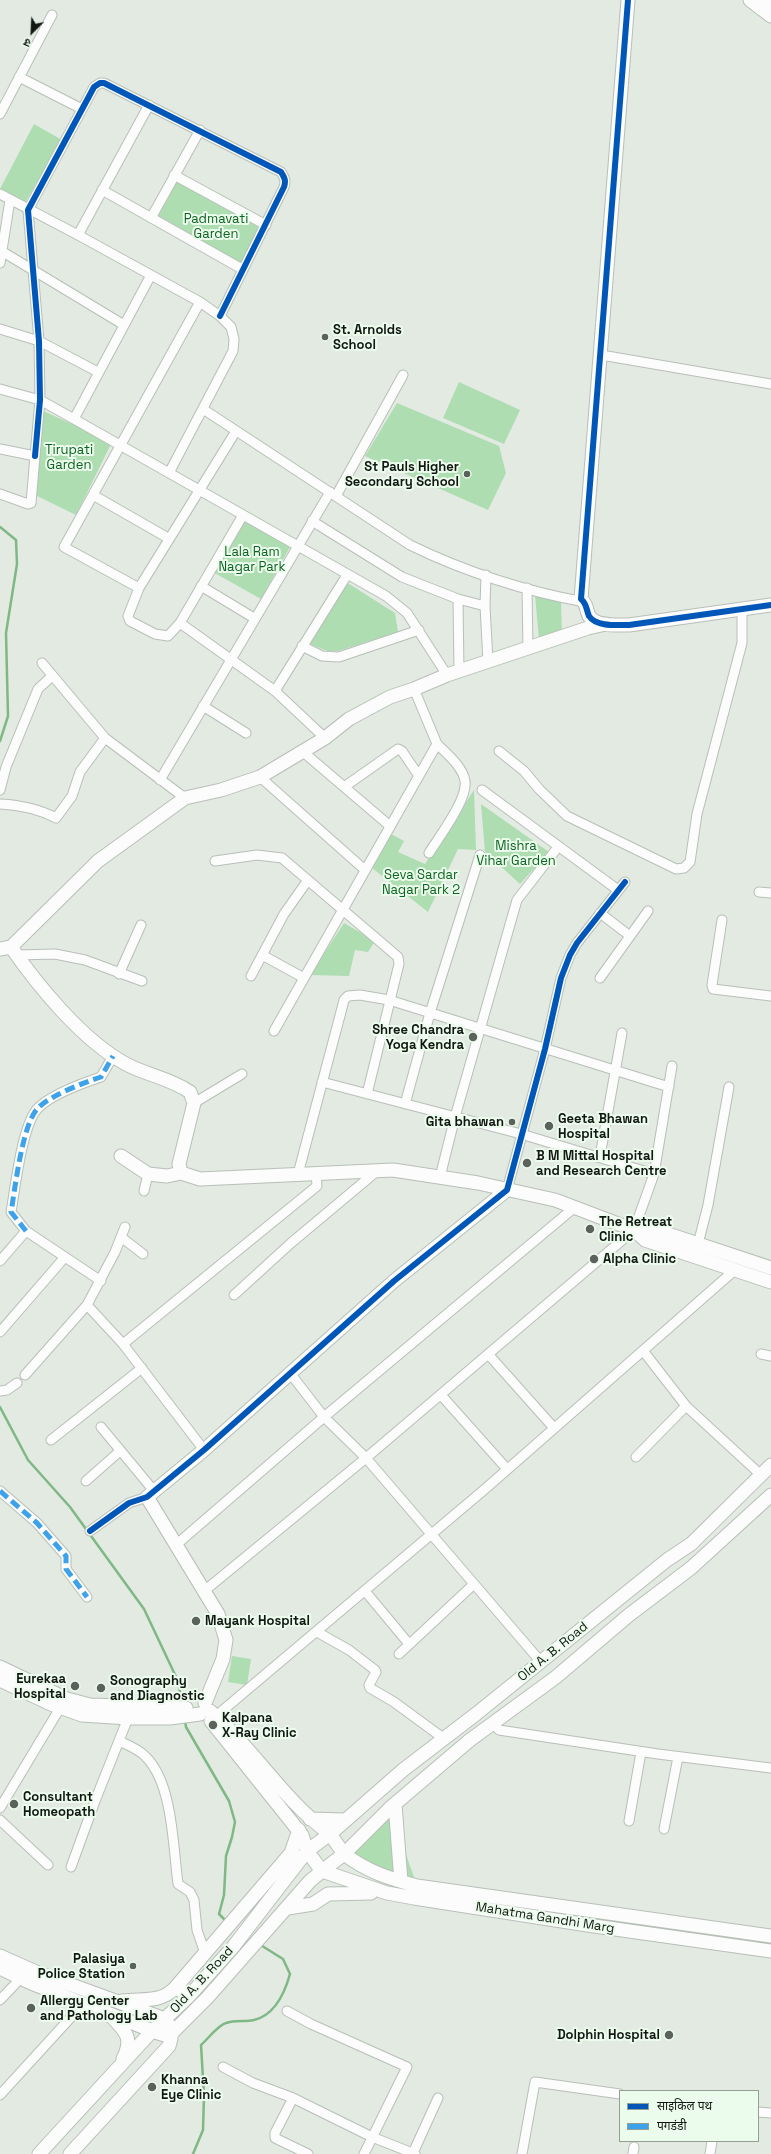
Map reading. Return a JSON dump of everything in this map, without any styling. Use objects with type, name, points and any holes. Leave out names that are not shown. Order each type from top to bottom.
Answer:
[{"type":"main road","points":[[585,602],[589,598],[607,356],[610,279],[628,0]]},
{"type":"main road","points":[[637,0],[583,559],[581,598],[585,602],[590,616],[595,621],[606,624],[629,625],[771,605]]},
{"type":"main road","points":[[750,0],[771,16]]},
{"type":"main road","points":[[767,0],[771,3]]},
{"type":"main road","points":[[181,1173],[179,1164],[194,1103],[190,1092],[156,1075],[132,1067],[113,1056],[79,1028],[9,950],[98,861],[185,798],[221,790],[260,777],[324,738],[349,719],[390,697],[414,690],[453,673],[588,628],[606,624]]},
{"type":"main road","points":[[122,1156],[148,1174],[167,1176],[181,1173],[200,1179],[393,1170],[507,1190],[555,1200],[634,1230],[645,1240],[736,1269],[771,1282]]},
{"type":"main road","points":[[202,1711],[224,1659],[226,1640],[218,1614],[203,1592],[150,1494],[204,1450],[394,1281],[507,1190]]},
{"type":"main road","points":[[634,1230],[653,1229],[771,1268]]},
{"type":"main road","name":"Old A. B. Road","points":[[39,2154],[152,2031],[190,1995],[250,1926],[307,1851],[330,1834],[443,1738],[541,1662],[667,1560],[691,1544],[771,1465]]},
{"type":"main road","name":"Old A. B. Road","points":[[70,2154],[169,2046],[172,2033],[207,1998],[288,1908],[310,1880],[344,1854],[395,1804],[470,1740],[556,1677],[629,1615],[691,1568],[771,1495]]},
{"type":"main road","points":[[0,1668],[67,1699],[90,1705],[170,1713]]},
{"type":"main road","points":[[0,1680],[60,1708],[82,1715],[128,1718],[202,1711]]},
{"type":"main road","points":[[202,1711],[219,1729],[299,1830],[307,1851],[322,1871]]},
{"type":"main road","name":"Mahatma Gandhi Marg","points":[[202,1711],[230,1728],[310,1819],[330,1834],[344,1854],[360,1866],[378,1875],[425,1887],[771,1936]]},
{"type":"main road","points":[[395,1804],[401,1881]]},
{"type":"main road","points":[[310,1819],[345,1820]]},
{"type":"main road","points":[[119,2002],[156,2000],[166,1996],[175,1988],[241,1914],[292,1853],[299,1830]]},
{"type":"main road","name":"Mahatma Gandhi Marg","points":[[322,1871],[387,1893],[587,1925],[771,1951]]},
{"type":"main road","points":[[288,1908],[313,1904],[328,1894],[387,1893]]},
{"type":"main road","points":[[241,1914],[250,1926]]},
{"type":"main road","points":[[0,1956],[36,1972],[165,2019],[171,2026],[172,2033],[165,2035],[152,2031],[0,1968]]},
{"type":"main road","points":[[175,1988],[190,1995]]},
{"type":"main road","points":[[169,2046],[199,2015],[207,1998]]},
{"type":"main road","points":[[109,2013],[128,2035],[129,2041],[128,2049],[118,2068]]},
{"type":"street","points":[[0,114],[52,15]]},
{"type":"street","points":[[19,77],[82,109]]},
{"type":"street","points":[[0,494],[28,504],[30,503],[36,456],[40,400],[39,341],[28,210],[94,87],[100,83],[104,82],[200,130],[281,172],[284,176],[286,182],[284,187],[220,316]]},
{"type":"street","points":[[78,235],[149,105]]},
{"type":"street","points":[[151,218],[200,130]]},
{"type":"street","points":[[174,175],[266,225]]},
{"type":"street","points":[[102,190],[242,269]]},
{"type":"street","points":[[0,194],[200,302],[220,316],[231,327],[234,339],[233,351],[169,473]]},
{"type":"street","points":[[0,263],[3,252],[10,200]]},
{"type":"street","points":[[3,252],[124,325]]},
{"type":"street","points":[[74,419],[151,276]]},
{"type":"street","points":[[139,588],[64,547],[200,302]]},
{"type":"street","points":[[0,329],[39,341],[98,372]]},
{"type":"street","points":[[607,356],[771,384]]},
{"type":"street","points":[[160,780],[312,521],[333,494],[403,375]]},
{"type":"street","points":[[0,389],[40,400],[386,596],[407,613],[453,673]]},
{"type":"street","points":[[203,409],[410,545],[442,561],[527,588],[585,602]]},
{"type":"street","points":[[236,431],[200,492],[168,538],[139,588],[128,616],[130,621],[155,634],[168,636],[180,623],[243,515]]},
{"type":"street","points":[[0,449],[36,456]]},
{"type":"street","points":[[93,495],[168,538]]},
{"type":"street","points":[[312,521],[402,577],[458,599],[485,606]]},
{"type":"street","points":[[275,690],[347,575]]},
{"type":"street","points":[[486,575],[485,606],[488,662]]},
{"type":"street","points":[[201,586],[254,618]]},
{"type":"street","points":[[527,588],[528,649]]},
{"type":"street","points":[[453,673],[458,599]]},
{"type":"street","points":[[499,750],[524,771],[539,789],[567,816],[676,869],[684,868],[690,862],[697,814],[742,643],[742,609]]},
{"type":"street","points":[[180,623],[275,690],[324,738]]},
{"type":"street","points":[[302,646],[322,656],[338,657],[419,630]]},
{"type":"street","points":[[42,663],[105,738],[185,798]]},
{"type":"street","points":[[0,790],[6,767],[38,689],[52,676]]},
{"type":"street","points":[[414,690],[437,744],[459,768],[465,781],[464,795],[429,853]]},
{"type":"street","points":[[203,706],[246,733]]},
{"type":"street","points":[[0,804],[15,804],[47,813],[56,818],[72,796],[80,772],[105,738]]},
{"type":"street","points":[[274,1031],[437,744]]},
{"type":"street","points":[[344,787],[398,749],[402,752],[419,776]]},
{"type":"street","points":[[302,751],[390,826]]},
{"type":"street","points":[[260,777],[365,870]]},
{"type":"street","points":[[482,790],[618,890]]},
{"type":"street","points":[[440,1178],[455,1117],[517,900],[558,847]]},
{"type":"street","points":[[215,861],[257,855],[271,855],[282,858],[398,957],[399,964],[367,1094]]},
{"type":"street","points":[[405,1104],[430,1013],[480,855]]},
{"type":"street","points":[[251,976],[284,914],[308,880]]},
{"type":"street","points":[[507,1190],[545,1049],[561,978],[570,955],[600,913],[625,882]]},
{"type":"street","points":[[759,892],[771,893]]},
{"type":"street","points":[[600,978],[648,911]]},
{"type":"street","points":[[600,913],[630,936]]},
{"type":"street","points":[[722,920],[712,986],[713,989],[771,996]]},
{"type":"street","points":[[119,974],[141,926]]},
{"type":"street","points":[[9,950],[54,954],[85,960],[119,974],[142,981]]},
{"type":"street","points":[[262,955],[304,978]]},
{"type":"street","points":[[298,1174],[344,1000],[348,996],[360,995],[389,1000],[669,1087]]},
{"type":"street","points":[[600,1156],[622,1033]]},
{"type":"street","points":[[101,1281],[26,1231],[11,1212],[22,1148],[37,1109],[72,1087],[101,1077],[113,1056]]},
{"type":"street","points":[[203,1592],[366,1458],[634,1230],[654,1174],[672,1066]]},
{"type":"street","points":[[194,1103],[242,1074]]},
{"type":"street","points":[[322,1082],[521,1134],[600,1156],[654,1174]]},
{"type":"street","points":[[698,1244],[708,1205],[729,1087]]},
{"type":"street","points":[[234,1295],[291,1243],[377,1171]]},
{"type":"street","points":[[123,1344],[317,1186],[316,1173]]},
{"type":"street","points":[[144,1191],[148,1174]]},
{"type":"street","points":[[177,1544],[324,1417],[575,1207]]},
{"type":"street","points":[[25,1375],[87,1305],[101,1281],[122,1237],[125,1227]]},
{"type":"street","points":[[0,1261],[26,1231]]},
{"type":"street","points":[[122,1237],[143,1254]]},
{"type":"street","points":[[0,1332],[65,1257]]},
{"type":"street","points":[[202,1711],[317,1632],[644,1352],[736,1269]]},
{"type":"street","points":[[87,1305],[123,1344],[204,1450]]},
{"type":"street","points":[[644,1352],[686,1406],[761,1475]]},
{"type":"street","points":[[488,1354],[554,1428]]},
{"type":"street","points":[[761,1354],[771,1356]]},
{"type":"street","points":[[51,1440],[142,1368]]},
{"type":"street","points":[[290,1373],[324,1417],[366,1458],[541,1662]]},
{"type":"street","points":[[1,1391],[17,1383]]},
{"type":"street","points":[[441,1395],[507,1470]]},
{"type":"street","points":[[636,1457],[686,1406]]},
{"type":"street","points":[[90,1531],[129,1503],[150,1494],[102,1427]]},
{"type":"street","points":[[86,1481],[120,1451]]},
{"type":"street","points":[[0,1491],[37,1523],[66,1556],[66,1569],[87,1597]]},
{"type":"street","points":[[399,1654],[474,1584]]},
{"type":"street","points":[[365,1591],[409,1644]]},
{"type":"street","points":[[317,1632],[349,1650],[375,1670],[376,1672],[369,1685],[370,1688],[394,1702],[443,1738]]},
{"type":"street","points":[[0,1808],[60,1708]]},
{"type":"street","points":[[71,1867],[128,1718]]},
{"type":"street","points":[[493,1723],[499,1730],[641,1752],[771,1768]]},
{"type":"street","points":[[119,1741],[146,1756],[158,1775],[172,1828],[178,1884],[192,1895],[197,1930],[206,1953]]},
{"type":"street","points":[[629,1822],[641,1752]]},
{"type":"street","points":[[664,1829],[678,1757]]},
{"type":"street","points":[[0,1820],[48,1865]]},
{"type":"street","points":[[0,2000],[21,1978]]},
{"type":"street","points":[[0,2095],[84,2003]]},
{"type":"street","points":[[287,2011],[406,2067],[364,2154]]},
{"type":"street","points":[[223,2067],[253,2083],[293,2098],[372,2137],[414,2154],[438,2098]]},
{"type":"street","points":[[522,2154],[535,2082],[619,2094]]},
{"type":"street","points":[[293,2098],[275,2133],[275,2138],[308,2154]]},
{"type":"street","points":[[759,2112],[771,2113]]},
{"type":"street","points":[[710,2154],[712,2142]]},
{"type":"green space","points":[[34,124],[62,140],[23,206],[0,189]]},
{"type":"green space","name":"Padmavati Garden","points":[[177,182],[260,228],[240,264],[157,218]]},
{"type":"green space","points":[[459,382],[520,410],[504,444],[443,418]]},
{"type":"green space","points":[[397,403],[499,446],[506,473],[488,510],[365,456]]},
{"type":"green space","name":"Tirupati Garden","points":[[41,410],[112,442],[76,515],[33,494]]},
{"type":"green space","name":"Lala Ram Nagar Park","points":[[243,520],[290,547],[261,599],[213,572]]},
{"type":"green space","points":[[346,582],[395,613],[398,632],[338,651],[327,651],[310,644]]},
{"type":"green space","points":[[535,595],[561,599],[562,636],[539,639]]},
{"type":"green space","name":"Seva Sardar Nagar Park 2","points":[[474,790],[476,850],[458,849],[428,912],[372,868],[391,834],[404,841],[398,852],[425,864]]},
{"type":"green space","name":"Mishra Vihar Garden","points":[[481,804],[549,852],[520,884],[485,852]]},
{"type":"green space","points":[[344,923],[375,941],[368,952],[355,950],[349,976],[310,975]]},
{"type":"green space","points":[[232,1656],[251,1659],[247,1685],[228,1682]]},
{"type":"green space","points":[[390,1808],[417,1886],[344,1854]]},
{"type":"waterway","points":[[0,527],[16,540],[17,564],[6,633],[8,716],[0,741]]},
{"type":"waterway","points":[[0,1407],[28,1460],[70,1507],[144,1609],[178,1681],[182,1704]]},
{"type":"waterway","points":[[185,1721],[186,1727],[229,1801],[235,1822],[226,1856],[224,1895],[219,1914],[227,1922]]},
{"type":"waterway","points":[[193,2154],[203,2130],[204,2096],[201,2045],[216,2029],[223,2024],[254,2020],[268,2013],[278,2002],[288,1981],[290,1974],[283,1959],[259,1944]]},
{"type":"marked path","points":[[26,1231],[11,1212],[23,1142],[32,1116],[44,1103],[59,1094],[101,1077],[113,1056]]},
{"type":"marked path","points":[[0,1491],[37,1523],[66,1556],[66,1569],[87,1597]]},
{"type":"cycle path","points":[[628,0],[581,599],[592,620],[602,624],[613,625],[629,625],[771,605]]},
{"type":"cycle path","points":[[35,456],[40,400],[39,341],[28,210],[94,87],[100,83],[104,83],[281,172],[285,181],[284,187],[220,316]]},
{"type":"cycle path","points":[[90,1531],[129,1503],[147,1497],[204,1450],[394,1281],[507,1190],[545,1049],[561,978],[570,955],[577,943],[625,882]]},
{"type":"place","name":"St. Arnolds School","points":[[325,337]]},
{"type":"place","name":"St Pauls Higher Secondary School","points":[[467,474]]},
{"type":"place","name":"Shree Chandra Yoga Kendra","points":[[473,1037]]},
{"type":"place","name":"Gita bhawan","points":[[512,1122]]},
{"type":"place","name":"Geeta Bhawan Hospital","points":[[549,1126]]},
{"type":"place","name":"B M Mittal Hospital and Research Centre","points":[[527,1163]]},
{"type":"place","name":"The Retreat Clinic","points":[[590,1229]]},
{"type":"place","name":"Alpha Clinic","points":[[594,1259]]},
{"type":"place","name":"Mayank Hospital","points":[[196,1621]]},
{"type":"place","name":"Eurekaa Hospital","points":[[75,1686]]},
{"type":"place","name":"Sonography and Diagnostic","points":[[101,1688]]},
{"type":"place","name":"Kalpana X-Ray Clinic","points":[[213,1725]]},
{"type":"place","name":"Consultant Homeopath","points":[[14,1804]]},
{"type":"place","name":"Palasiya Police Station","points":[[133,1966]]},
{"type":"place","name":"Allergy Center and Pathology Lab","points":[[31,2008]]},
{"type":"place","name":"Dolphin Hospital","points":[[669,2035]]},
{"type":"place","name":"Khanna Eye Clinic","points":[[152,2087]]}]
